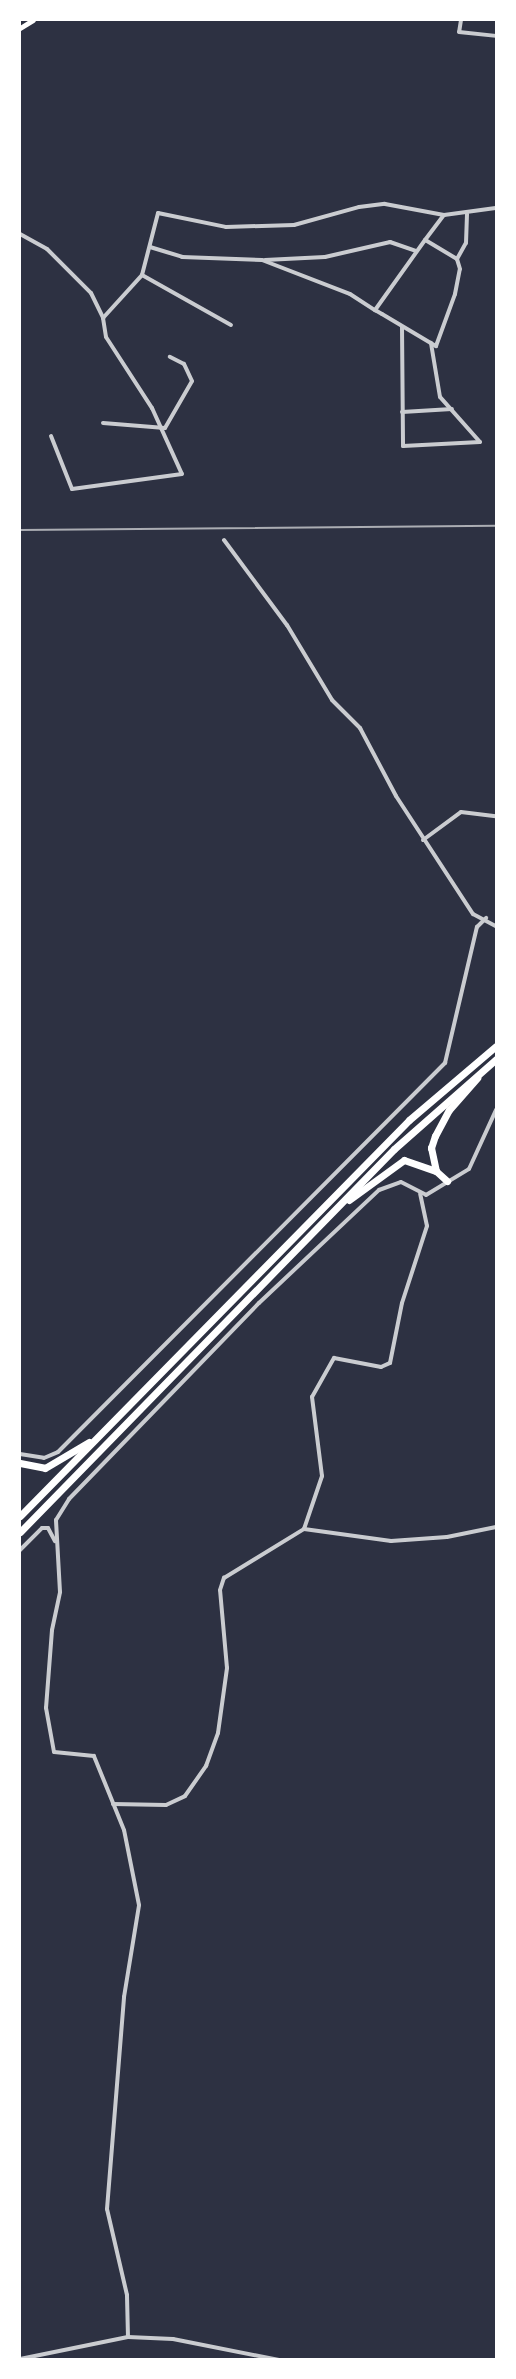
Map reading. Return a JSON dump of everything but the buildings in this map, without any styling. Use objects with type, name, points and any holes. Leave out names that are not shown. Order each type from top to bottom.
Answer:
[{"type":"highway","points":[[20,1516],[409,1120],[496,1046]]},
{"type":"highway","points":[[436,1171],[431,1148],[435,1136],[449,1110],[494,1061]]},
{"type":"highway","points":[[20,1532],[419,1124],[494,1061]]},
{"type":"highway","points":[[320,1225],[396,1162],[411,1160],[436,1171],[447,1181]]},
{"type":"highway","points":[[20,1463],[45,1468],[55,1465],[96,1438]]},
{"type":"main road","points":[[20,28],[33,20]]},
{"type":"street","points":[[461,20],[459,32],[496,36]]},
{"type":"street","points":[[104,318],[142,275],[158,213],[226,227],[294,225],[359,207],[385,204],[444,214],[467,214],[496,208]]},
{"type":"street","points":[[375,310],[444,214]]},
{"type":"street","points":[[457,259],[466,243],[467,214]]},
{"type":"street","points":[[20,234],[47,249],[91,293],[104,318],[111,346],[136,381],[182,474],[72,489],[51,436]]},
{"type":"street","points":[[262,260],[350,294],[436,346],[448,316],[460,269],[457,259],[425,240]]},
{"type":"street","points":[[150,248],[182,257],[262,260],[325,257],[390,242],[417,251]]},
{"type":"street","points":[[142,275],[231,325]]},
{"type":"street","points":[[402,326],[403,446],[480,442],[440,397],[431,343]]},
{"type":"street","points":[[103,423],[165,428],[192,381],[184,364],[170,357]]},
{"type":"street","points":[[402,412],[452,409]]},
{"type":"street","points":[[224,540],[287,625],[332,700],[360,729],[423,840],[473,914],[486,918],[496,926]]},
{"type":"street","points":[[423,840],[461,812],[496,816]]},
{"type":"street","points":[[20,1454],[44,1458],[58,1452],[445,1064],[477,927],[486,918]]},
{"type":"street","points":[[128,2337],[127,2295],[107,2209],[124,1997],[139,1905],[124,1830],[94,1756],[54,1752],[46,1708],[52,1630],[60,1592],[55,1542],[56,1520],[69,1499],[276,1287],[379,1190],[401,1182],[420,1194],[433,1193],[447,1181],[469,1169],[496,1110]]},
{"type":"street","points":[[304,1529],[322,1476],[312,1397],[334,1358],[381,1367],[390,1362],[402,1303],[427,1226],[420,1194]]},
{"type":"street","points":[[113,1804],[166,1805],[185,1796],[206,1766],[218,1733],[227,1668],[220,1590],[224,1578],[304,1529],[391,1541],[447,1537],[496,1527]]},
{"type":"street","points":[[20,1550],[42,1528],[48,1528],[55,1542]]},
{"type":"street","points":[[20,2359],[128,2337],[173,2338],[279,2360]]},
{"type":"railway","points":[[20,530],[496,526]]}]
